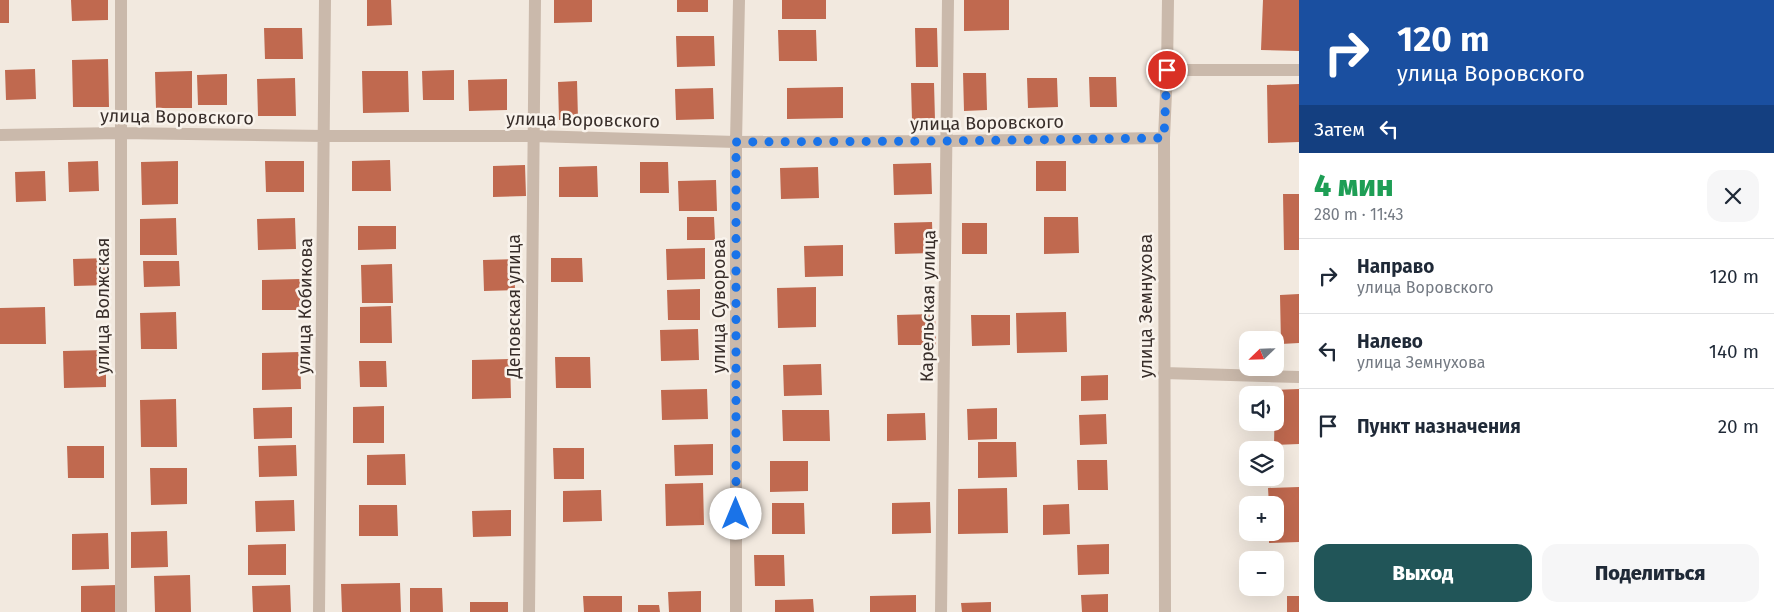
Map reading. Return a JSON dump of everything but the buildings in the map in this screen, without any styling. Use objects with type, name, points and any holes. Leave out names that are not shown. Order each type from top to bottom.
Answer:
[{"type":"street","name":"улица Волжская","points":[[121,0],[121,612]]},
{"type":"street","name":"улица Кобикова","points":[[319,612],[325,0]]},
{"type":"street","name":"Деповская улица","points":[[529,612],[535,0]]},
{"type":"street","name":"улица Суворова","points":[[736,612],[736,142],[739,0]]},
{"type":"street","name":"Карельская улица","points":[[941,612],[948,0]]},
{"type":"street","name":"улица Земнухова","points":[[1165,612],[1164,138],[1168,0]]},
{"type":"street","points":[[1167,70],[1299,70]]},
{"type":"street","name":"улица Воровского","points":[[0,135],[533,136],[736,142],[1164,138]]},
{"type":"street","points":[[1164,373],[1299,377]]},
{"type":"route","points":[[736,514],[736,142],[1164,138],[1167,70]]}]
